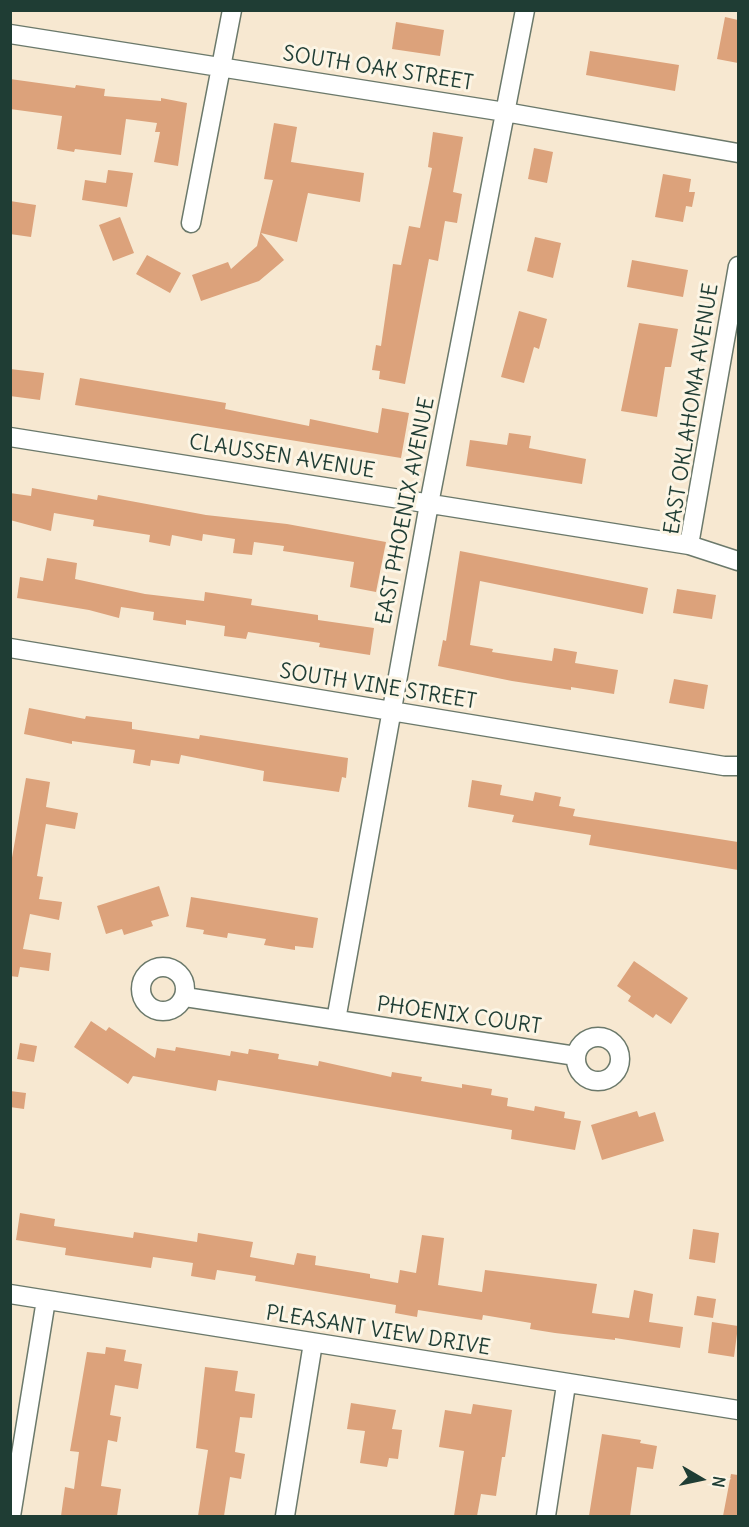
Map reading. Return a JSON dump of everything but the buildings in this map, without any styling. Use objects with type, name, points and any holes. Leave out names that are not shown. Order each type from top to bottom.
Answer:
[{"type":"street","points":[[192,223],[232,10]]},
{"type":"street","name":"EAST PHOENIX AVENUE","points":[[336,1020],[429,504],[525,10]]},
{"type":"street","name":"SOUTH OAK STREET","points":[[10,34],[505,112],[738,153]]},
{"type":"street","name":"EAST OKLAHOMA AVENUE","points":[[738,266],[689,545],[738,561]]},
{"type":"street","name":"CLAUSSEN AVENUE","points":[[10,437],[689,545]]},
{"type":"street","name":"SOUTH VINE STREET","points":[[11,649],[392,712],[738,762]]},
{"type":"street","name":"PHOENIX COURT","points":[[184,997],[576,1056]]},
{"type":"street","name":"PLEASANT VIEW DRIVE","points":[[10,1294],[566,1385],[738,1410]]},
{"type":"street","points":[[11,1516],[46,1300]]},
{"type":"street","points":[[285,1516],[313,1343]]},
{"type":"street","points":[[546,1516],[566,1385]]}]
